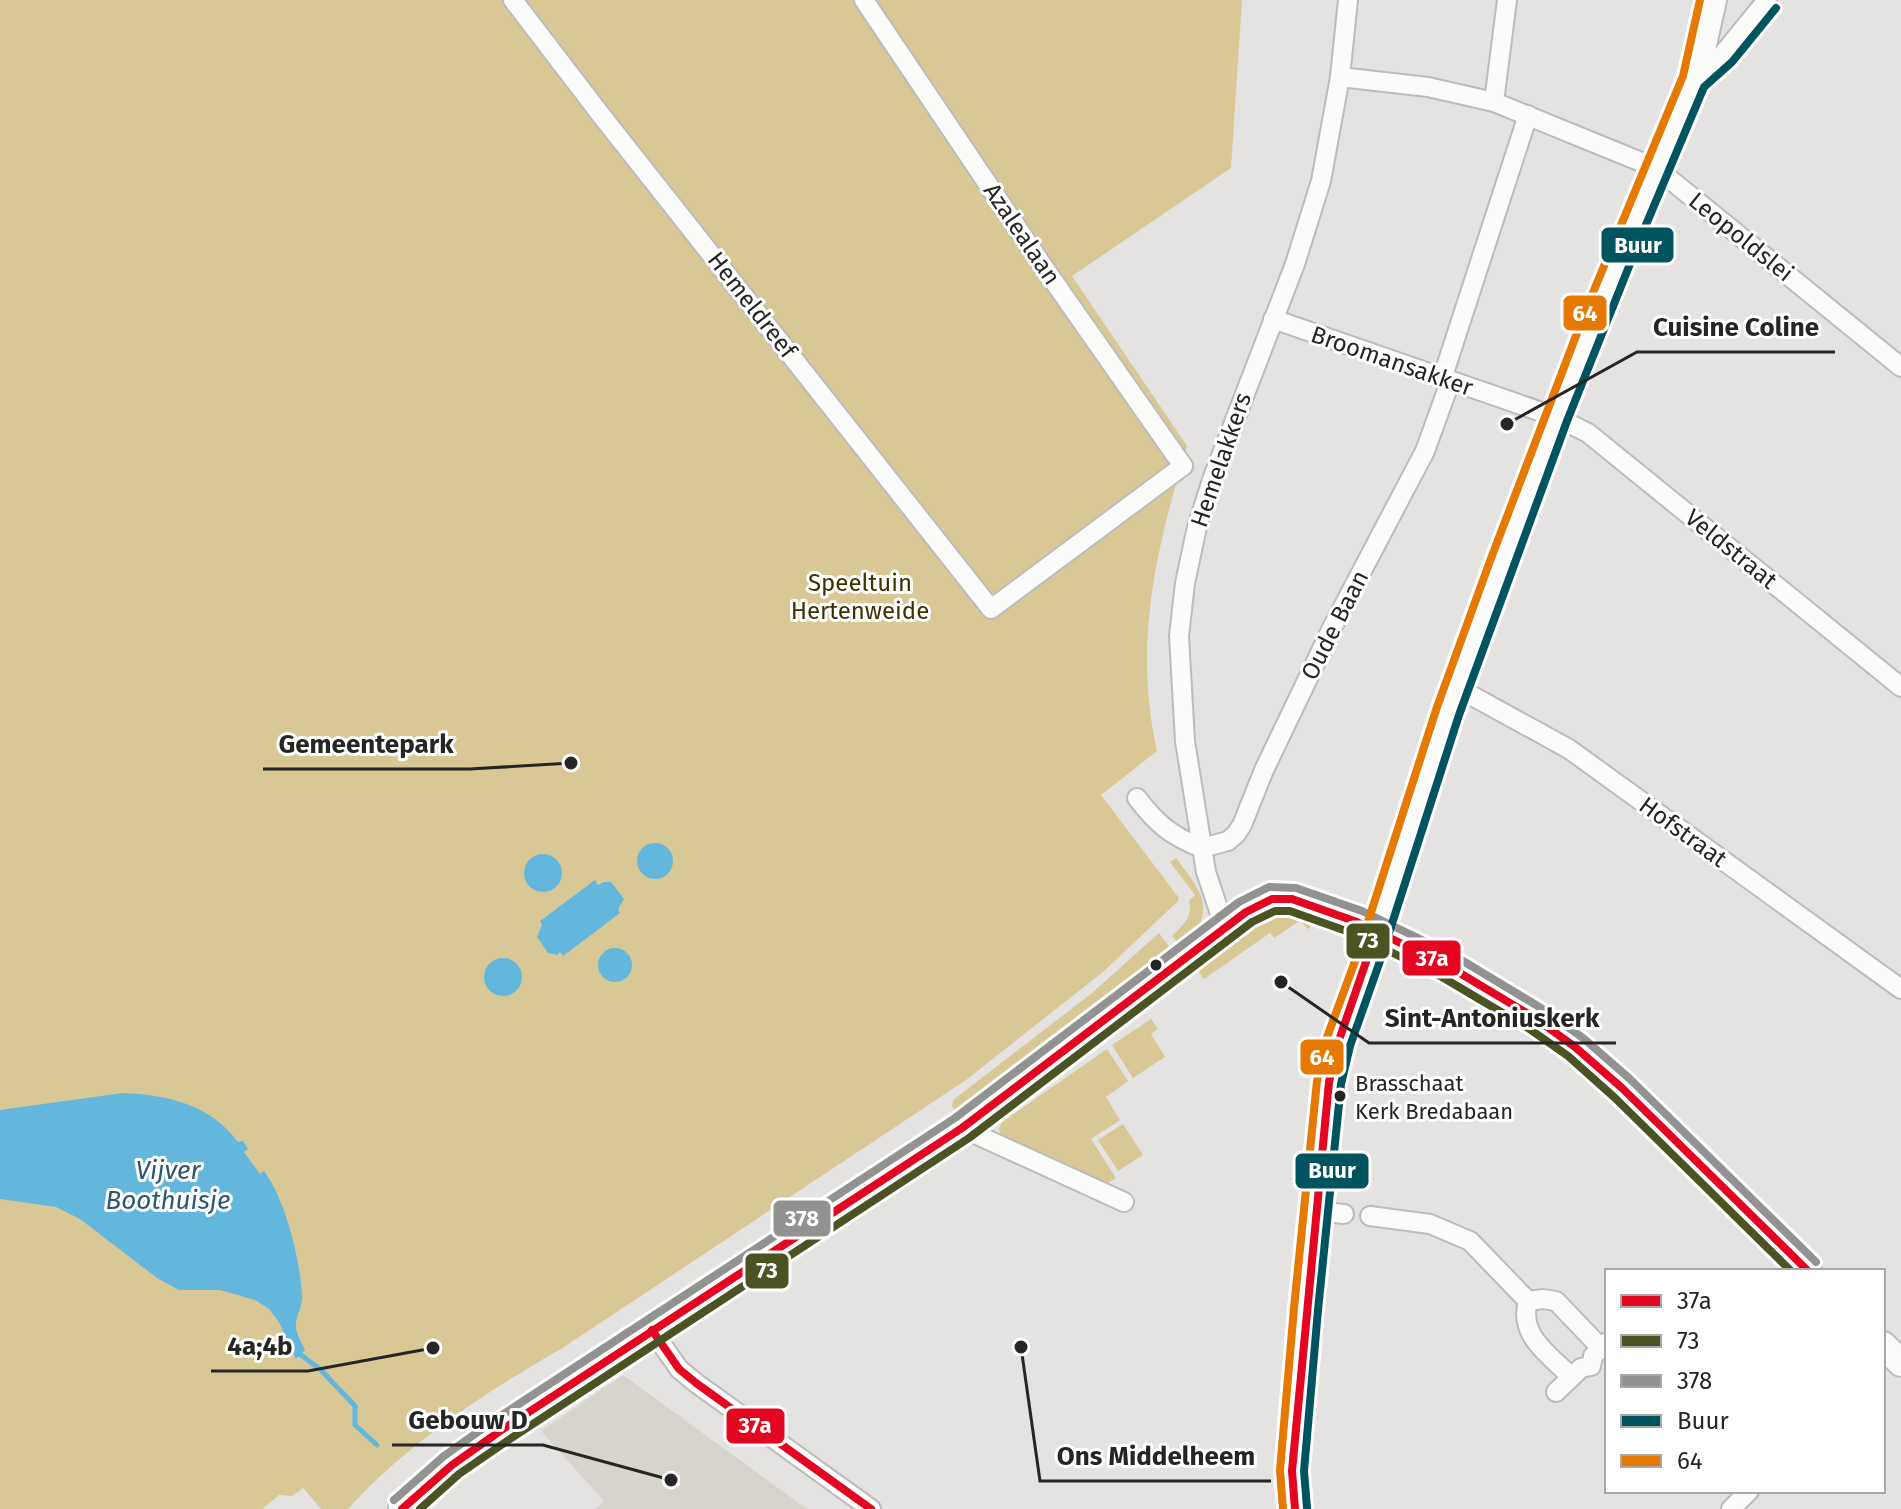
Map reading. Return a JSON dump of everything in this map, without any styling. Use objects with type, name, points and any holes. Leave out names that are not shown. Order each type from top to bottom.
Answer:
[{"type":"main road","points":[[1295,1509],[1292,1471],[1333,1061],[1456,687],[1556,417],[1694,80],[1712,0]]},
{"type":"main road","points":[[402,1509],[452,1465],[962,1128],[1257,905],[1272,899],[1292,899],[1377,930],[1488,990],[1575,1047],[1622,1088],[1806,1269]]},
{"type":"street","name":"Hemeldreef","points":[[513,0],[991,609],[1183,466]]},
{"type":"street","name":"Azalealaan","points":[[864,0],[1043,266],[1183,466]]},
{"type":"street","name":"Hemelakkers","points":[[1225,929],[1206,872],[1185,741],[1179,636],[1189,556],[1213,477],[1321,181],[1340,77],[1348,0]]},
{"type":"street","points":[[1494,102],[1507,0]]},
{"type":"street","points":[[1694,80],[1723,54],[1767,0]]},
{"type":"street","points":[[1340,77],[1428,87],[1494,102],[1656,168]]},
{"type":"street","name":"Oude Baan","points":[[1202,848],[1217,845],[1236,834],[1322,649],[1425,451],[1528,115]]},
{"type":"street","name":"Leopoldslei","points":[[1656,168],[1901,367]]},
{"type":"street","name":"Broomansakker","points":[[1273,319],[1556,417]]},
{"type":"street","name":"Veldstraat","points":[[1556,417],[1588,433],[1901,687]]},
{"type":"street","points":[[1183,466],[1213,477]]},
{"type":"street","name":"Hofstraat","points":[[1456,687],[1569,749],[1901,989]]},
{"type":"street","points":[[1137,798],[1154,821],[1180,839],[1202,848]]},
{"type":"street","points":[[962,1128],[1124,1202]]},
{"type":"street","points":[[1316,1211],[1344,1214]]},
{"type":"street","points":[[1370,1216],[1430,1224],[1470,1241],[1528,1301]]},
{"type":"street","points":[[1528,1301],[1556,1301],[1604,1345],[1593,1356],[1591,1366],[1581,1368],[1556,1392]]},
{"type":"street","points":[[1528,1301],[1524,1316],[1529,1334],[1571,1377]]},
{"type":"street","points":[[652,1330],[679,1369],[696,1383],[871,1509]]},
{"type":"street","points":[[1731,1509],[1747,1493]]},
{"type":"shaded area","points":[[623,1375],[807,1509],[596,1509],[604,1501],[541,1431]]},
{"type":"green space","name":"Speeltuin Hertenweide","points":[[0,0],[1242,0],[1231,168],[1072,276],[1187,446],[1166,522],[1151,597],[1147,672],[1157,751],[1101,795],[1179,898],[1178,901],[1103,972],[966,1080],[564,1347],[477,1400],[423,1440],[348,1509],[321,1509],[303,1488],[292,1496],[279,1495],[262,1509],[0,1509]]},
{"type":"green space","points":[[1176,858],[1193,881],[1203,902],[1200,923],[1182,947],[1172,936],[1186,920],[1190,912],[1189,901],[1195,895],[1170,862]]},
{"type":"green space","points":[[1283,913],[1304,916],[1311,927],[1307,929],[1301,920],[1274,938],[1270,933],[1204,979],[1194,965],[1260,917]]},
{"type":"green space","points":[[1159,933],[1175,954],[1167,960],[1164,957],[1154,965],[1151,962],[1145,968],[1150,974],[958,1115],[952,1106],[953,1100],[1092,993]]},
{"type":"green space","points":[[1151,1019],[1158,1029],[1151,1034],[1165,1057],[1133,1078],[1112,1045]]},
{"type":"green space","points":[[1107,1049],[1128,1081],[1106,1097],[1120,1120],[1091,1139],[1116,1178],[1106,1184],[1001,1135],[999,1129],[1002,1122]]},
{"type":"green space","points":[[1123,1124],[1143,1155],[1118,1171],[1098,1140]]},
{"type":"water","points":[[655,843],[668,848],[673,861],[668,874],[655,879],[642,874],[637,861],[642,848]]},
{"type":"water","points":[[543,854],[556,860],[562,873],[556,886],[543,892],[530,886],[524,873],[530,860]]},
{"type":"water","points":[[595,880],[598,885],[611,882],[624,899],[618,909],[620,913],[563,956],[560,952],[557,955],[548,953],[537,937],[542,925],[540,921]]},
{"type":"water","points":[[615,948],[627,953],[632,965],[627,977],[615,982],[603,977],[598,965],[603,953]]},
{"type":"water","points":[[503,958],[516,964],[522,977],[516,990],[503,996],[490,990],[484,977],[490,964]]},
{"type":"water","name":"Vijver Boothuisje","points":[[123,1093],[171,1099],[201,1110],[227,1129],[238,1142],[243,1141],[248,1149],[244,1152],[260,1174],[264,1171],[272,1183],[285,1214],[301,1281],[302,1300],[296,1327],[305,1350],[296,1359],[279,1322],[269,1309],[255,1300],[220,1290],[179,1290],[157,1278],[80,1219],[56,1207],[0,1199],[0,1110]]},
{"type":"waterway","points":[[301,1355],[320,1369],[355,1406],[355,1425],[377,1445]]},
{"type":"transit line","name":"64","points":[[1283,1509],[1280,1470],[1294,1308],[1317,1081],[1326,1040],[1358,953],[1437,707],[1490,561],[1587,307],[1683,76],[1700,0]]},
{"type":"transit line","name":"Buur","points":[[1307,1508],[1304,1471],[1318,1310],[1341,1084],[1350,1046],[1459,715],[1567,421],[1640,239],[1704,87],[1732,62],[1776,8]]},
{"type":"transit line","name":"378","points":[[394,1500],[444,1456],[496,1419],[955,1118],[1239,902],[1269,887],[1296,888],[1362,911],[1453,955],[1541,1008],[1583,1038],[1630,1079],[1816,1262]]},
{"type":"transit line","name":"37a","points":[[402,1509],[452,1465],[503,1429],[962,1128],[1246,912],[1272,899],[1292,899],[1357,922],[1448,966],[1535,1018],[1575,1047],[1622,1088],[1806,1269]]},
{"type":"transit line","name":"73","points":[[420,1509],[459,1474],[510,1439],[969,1138],[1252,922],[1275,911],[1290,911],[1352,933],[1442,977],[1528,1028],[1568,1056],[1614,1097],[1789,1269]]},
{"type":"transit line","name":"37a","points":[[1295,1509],[1292,1471],[1329,1082],[1338,1043],[1377,930]]},
{"type":"transit line","name":"37a","points":[[652,1330],[679,1369],[696,1383],[871,1509]]},
{"type":"place","name":"Cuisine Coline","points":[[1507,424]]},
{"type":"place","name":"Gemeentepark","points":[[571,763]]},
{"type":"place","name":"Sint-Antoniuskerk","points":[[1281,982]]},
{"type":"place","name":"Brasschaat Kerk Bredabaan","points":[[1340,1096]]},
{"type":"place","name":"Ons Middelheem","points":[[1021,1347]]},
{"type":"place","name":"4a;4b","points":[[433,1348]]},
{"type":"place","name":"Gebouw D","points":[[671,1480]]}]
